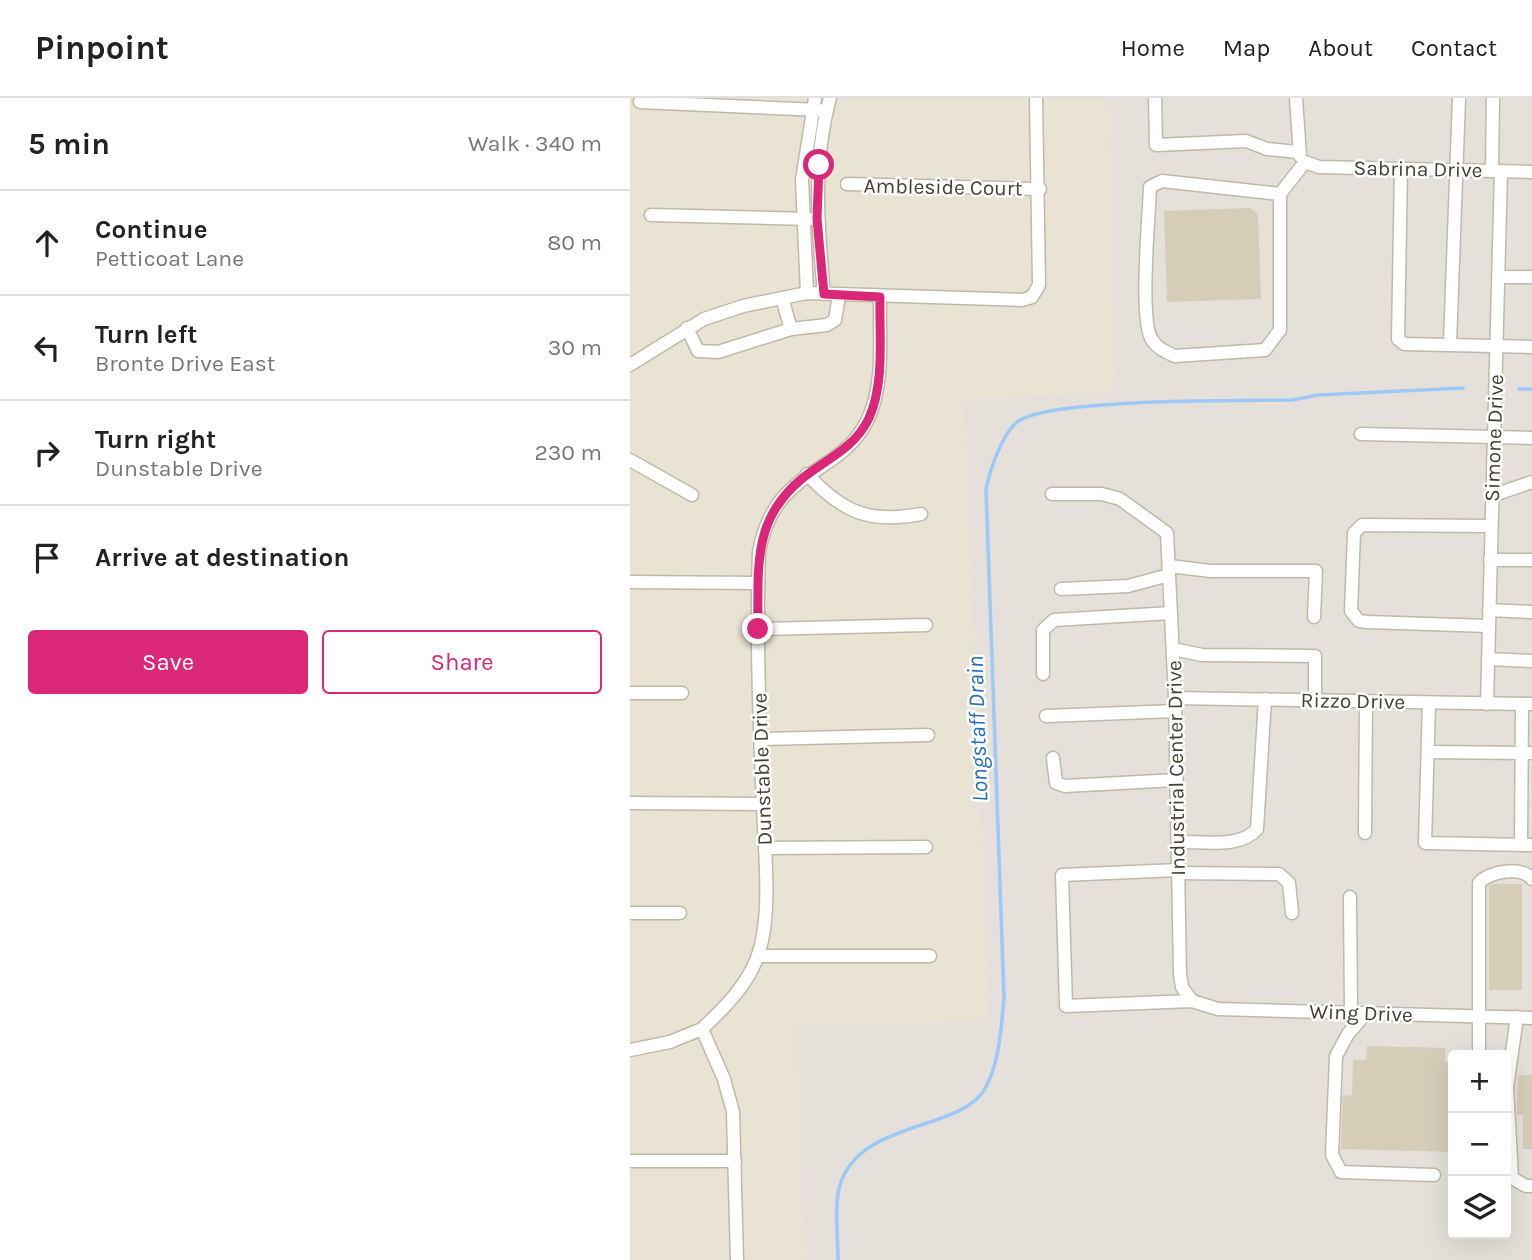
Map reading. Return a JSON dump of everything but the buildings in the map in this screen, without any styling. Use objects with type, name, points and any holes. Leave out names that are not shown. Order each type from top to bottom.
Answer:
[{"type":"street","points":[[630,365],[687,328],[727,311],[807,293],[1022,300],[1035,295],[1039,285],[1040,189],[1036,98]]},
{"type":"street","name":"Sabrina Drive","points":[[1155,98],[1156,145],[1246,141],[1302,157],[1319,167],[1532,172]]},
{"type":"street","points":[[1280,194],[1162,181],[1150,187],[1146,316],[1151,339],[1161,350],[1175,356],[1265,350],[1274,342],[1280,330],[1280,194],[1302,157],[1296,98]]},
{"type":"street","points":[[1450,343],[1459,98]]},
{"type":"street","name":"Simone Drive","points":[[1487,704],[1499,277],[1493,98]]},
{"type":"street","points":[[640,102],[829,104],[819,165],[817,219],[824,294]]},
{"type":"street","points":[[807,293],[802,180],[813,104]]},
{"type":"street","points":[[1401,169],[1398,339],[1404,344],[1532,347]]},
{"type":"street","name":"Ambleside Court","points":[[847,184],[1040,189]]},
{"type":"street","points":[[651,215],[817,219]]},
{"type":"street","points":[[1499,277],[1532,277]]},
{"type":"street","points":[[687,328],[698,351],[706,354],[791,329],[827,326],[835,320],[839,295]]},
{"type":"street","name":"Dunstable Drive","points":[[702,1029],[738,992],[758,956],[765,907],[758,629],[759,552],[766,524],[780,500],[807,474],[846,448],[868,420],[878,374],[880,297]]},
{"type":"street","points":[[782,298],[791,329]]},
{"type":"street","points":[[1361,434],[1532,438]]},
{"type":"street","points":[[630,460],[692,495]]},
{"type":"street","points":[[807,474],[827,496],[851,511],[894,518],[921,514]]},
{"type":"street","points":[[1491,496],[1532,482]]},
{"type":"street","name":"Industrial Center Drive","points":[[1052,494],[1102,494],[1120,499],[1167,533],[1175,698],[1180,974],[1182,987],[1192,1001]]},
{"type":"street","points":[[1488,625],[1368,622],[1359,621],[1351,611],[1354,533],[1362,525],[1490,526]]},
{"type":"street","points":[[1490,560],[1532,560]]},
{"type":"street","points":[[1061,589],[1128,586],[1169,570],[1316,571],[1314,617]]},
{"type":"street","points":[[630,582],[758,583]]},
{"type":"street","points":[[1489,610],[1532,612]]},
{"type":"street","points":[[1043,674],[1043,630],[1054,620],[1171,613]]},
{"type":"street","points":[[758,629],[926,625]]},
{"type":"street","points":[[1172,649],[1202,655],[1315,656],[1315,700]]},
{"type":"street","points":[[1488,659],[1532,661]]},
{"type":"street","points":[[630,693],[682,693]]},
{"type":"street","name":"Rizzo Drive","points":[[1175,698],[1527,704]]},
{"type":"street","points":[[1178,842],[1235,841],[1250,838],[1257,829],[1265,699]]},
{"type":"street","points":[[1365,832],[1366,701]]},
{"type":"street","points":[[1429,703],[1425,843],[1527,845],[1527,704]]},
{"type":"street","points":[[1046,716],[1175,711]]},
{"type":"street","points":[[761,739],[928,735]]},
{"type":"street","points":[[1428,752],[1527,753]]},
{"type":"street","points":[[1053,758],[1056,783],[1065,786],[1177,780]]},
{"type":"street","points":[[630,803],[763,804]]},
{"type":"street","points":[[765,848],[926,847]]},
{"type":"street","points":[[1178,872],[1279,874],[1289,883],[1292,914]]},
{"type":"street","name":"Wing Drive","points":[[1178,872],[1062,875],[1066,1006],[1192,1001],[1219,1009],[1532,1018]]},
{"type":"street","points":[[1479,1050],[1479,883],[1485,876],[1497,873],[1525,873],[1532,879]]},
{"type":"street","points":[[1350,897],[1352,1013]]},
{"type":"street","points":[[630,913],[680,913]]},
{"type":"street","points":[[758,956],[930,956]]},
{"type":"street","points":[[1532,1008],[1532,1018]]},
{"type":"street","points":[[1366,1013],[1348,1034],[1336,1056],[1332,1155],[1340,1172],[1434,1175]]},
{"type":"street","points":[[1517,1017],[1507,1087],[1508,1133],[1512,1178],[1526,1186],[1532,1186]]},
{"type":"street","points":[[630,1049],[670,1042],[702,1029],[730,1097],[735,1161],[737,1260]]},
{"type":"street","points":[[630,1161],[735,1161]]},
{"type":"shaded area","points":[[630,98],[1108,98],[1114,392],[963,399],[988,1022],[797,1025],[805,1260],[630,1260]]},
{"type":"shaded area","points":[[1108,98],[1532,98],[1532,1260],[805,1260],[796,1025],[988,1021],[963,399],[1114,392]]},
{"type":"waterway","name":"Longstaff Drain","points":[[838,1260],[838,1193],[851,1164],[868,1148],[889,1137],[956,1112],[974,1101],[986,1087],[997,1055],[1004,998],[986,489],[997,453],[1006,435],[1017,422],[1035,414],[1065,409],[1147,402],[1292,400],[1318,395],[1463,388]]},
{"type":"waterway","points":[[1519,389],[1532,389]]},
{"type":"route","points":[[758,629],[759,552],[772,511],[791,487],[846,448],[857,436],[868,420],[874,403],[878,374],[880,297],[824,294],[817,219],[819,165]]}]
